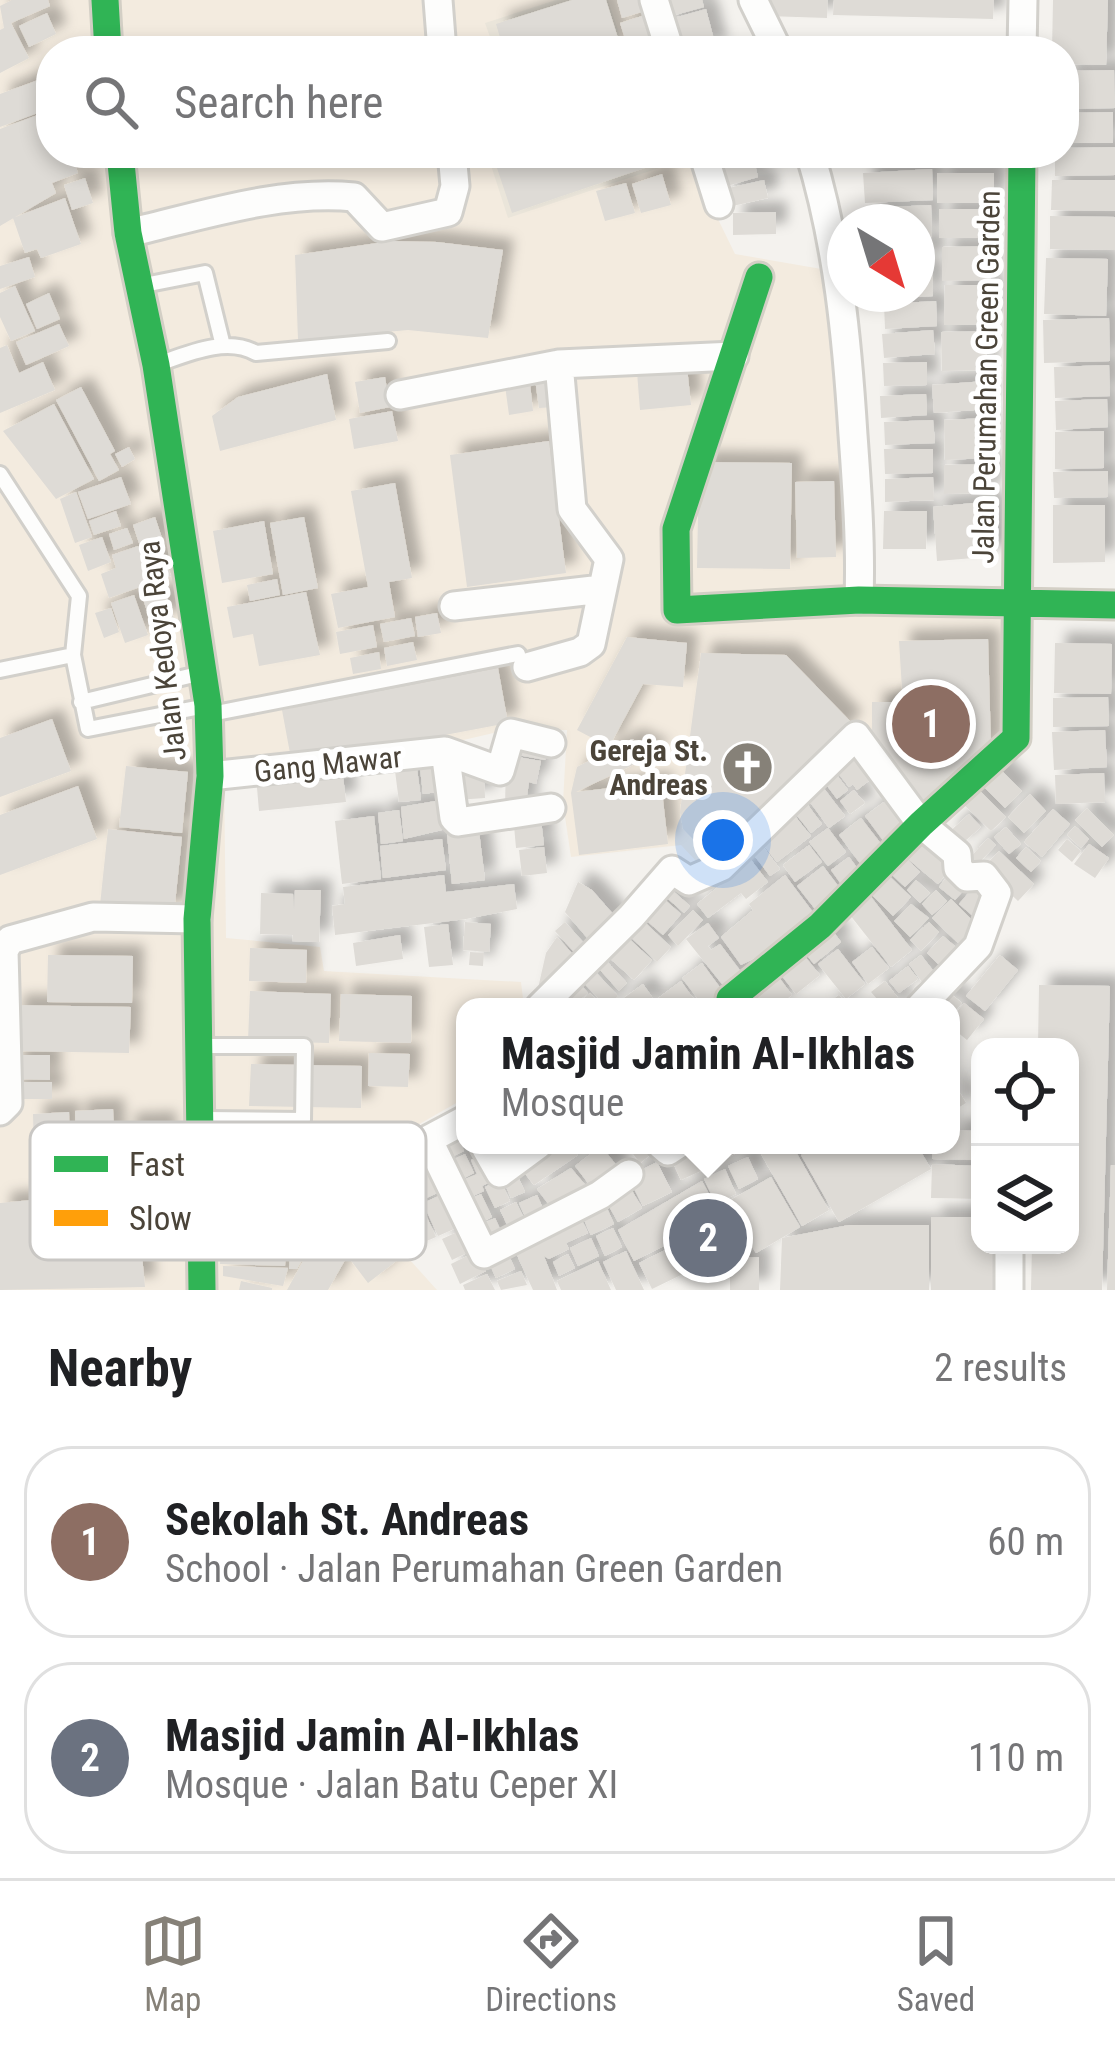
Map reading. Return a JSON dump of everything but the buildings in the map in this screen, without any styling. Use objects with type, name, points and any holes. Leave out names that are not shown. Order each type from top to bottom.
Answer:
[{"type":"street","points":[[105,0],[107,36]]},
{"type":"street","points":[[438,0],[441,36]]},
{"type":"street","points":[[654,0],[665,36]]},
{"type":"street","points":[[754,0],[771,36]]},
{"type":"street","points":[[1022,36],[1023,0]]},
{"type":"street","name":"Jalan Kedoya Raya","points":[[122,168],[128,232],[156,365],[208,710],[211,776],[196,920],[201,1122]]},
{"type":"street","points":[[128,232],[257,203],[337,196],[354,197],[382,227],[448,212],[455,186],[453,168]]},
{"type":"street","points":[[708,168],[719,204]]},
{"type":"street","points":[[814,168],[839,275],[858,503],[859,600]]},
{"type":"street","name":"Jalan Perumahan Green Garden","points":[[735,998],[820,926],[921,824],[1016,738],[1022,168]]},
{"type":"street","points":[[760,277],[676,529],[677,610],[859,600],[1115,605]]},
{"type":"street","points":[[400,395],[560,364],[734,356]]},
{"type":"street","points":[[523,661],[586,650],[591,644],[608,553],[572,509],[560,364]]},
{"type":"street","points":[[454,606],[602,589]]},
{"type":"street","name":"Gang Mawar","points":[[211,776],[445,751],[500,771],[511,733],[551,743]]},
{"type":"street","points":[[549,998],[672,870],[689,881],[721,866],[856,736],[921,824],[957,854],[957,866],[967,877],[984,876],[997,896],[978,946],[929,998]]},
{"type":"street","name":"Gang Mawar","points":[[445,751],[458,822],[551,808]]},
{"type":"street","points":[[0,1111],[8,1103],[4,951],[10,940],[93,917],[196,920]]},
{"type":"street","points":[[426,1142],[456,1125]]},
{"type":"street","points":[[429,1141],[484,1254],[600,1195],[629,1174]]},
{"type":"street","points":[[489,1154],[500,1173],[526,1154]]},
{"type":"street","points":[[1009,1254],[1009,1290]]},
{"type":"lane","points":[[140,286],[205,273],[223,346]]},
{"type":"lane","points":[[156,365],[223,346],[256,353],[388,341]]},
{"type":"lane","points":[[0,475],[79,596],[73,655],[85,726],[92,730],[523,661]]},
{"type":"lane","points":[[0,670],[73,655]]},
{"type":"lane","points":[[81,702],[202,673]]},
{"type":"lane","points":[[200,1046],[304,1046],[303,1120],[201,1119]]},
{"type":"shaded area","points":[[0,0],[651,0],[662,36],[36,36],[36,168],[702,168],[715,213],[735,254],[827,270],[827,312],[837,312],[865,594],[1025,584],[1025,731],[921,809],[857,732],[713,879],[681,845],[571,857],[563,803],[567,730],[502,731],[442,745],[224,773],[226,938],[320,947],[324,971],[521,982],[523,998],[456,998],[456,1103],[423,1122],[30,1122],[30,1260],[410,1260],[437,1290],[0,1290]]},
{"type":"shaded area","points":[[556,0],[608,0],[620,36],[490,36],[485,23]]},
{"type":"shaded area","points":[[492,168],[659,168],[508,218]]},
{"type":"traffic: fast","points":[[105,0],[107,36]]},
{"type":"traffic: fast","points":[[122,168],[128,233],[156,365],[208,705],[210,776],[197,919],[200,1122]]},
{"type":"traffic: fast","points":[[731,998],[820,926],[921,824],[1016,738],[1022,168]]},
{"type":"traffic: fast","points":[[759,277],[676,529],[677,610],[859,600],[1115,605]]},
{"type":"traffic: fast","points":[[202,1260],[202,1290]]},
{"type":"place","name":"Sekolah St. Andreas","points":[[931,724]]},
{"type":"place","name":"Gereja St. Andreas","points":[[747,767]]},
{"type":"place","name":"Masjid Jamin Al-Ikhlas","points":[[708,1238]]}]
